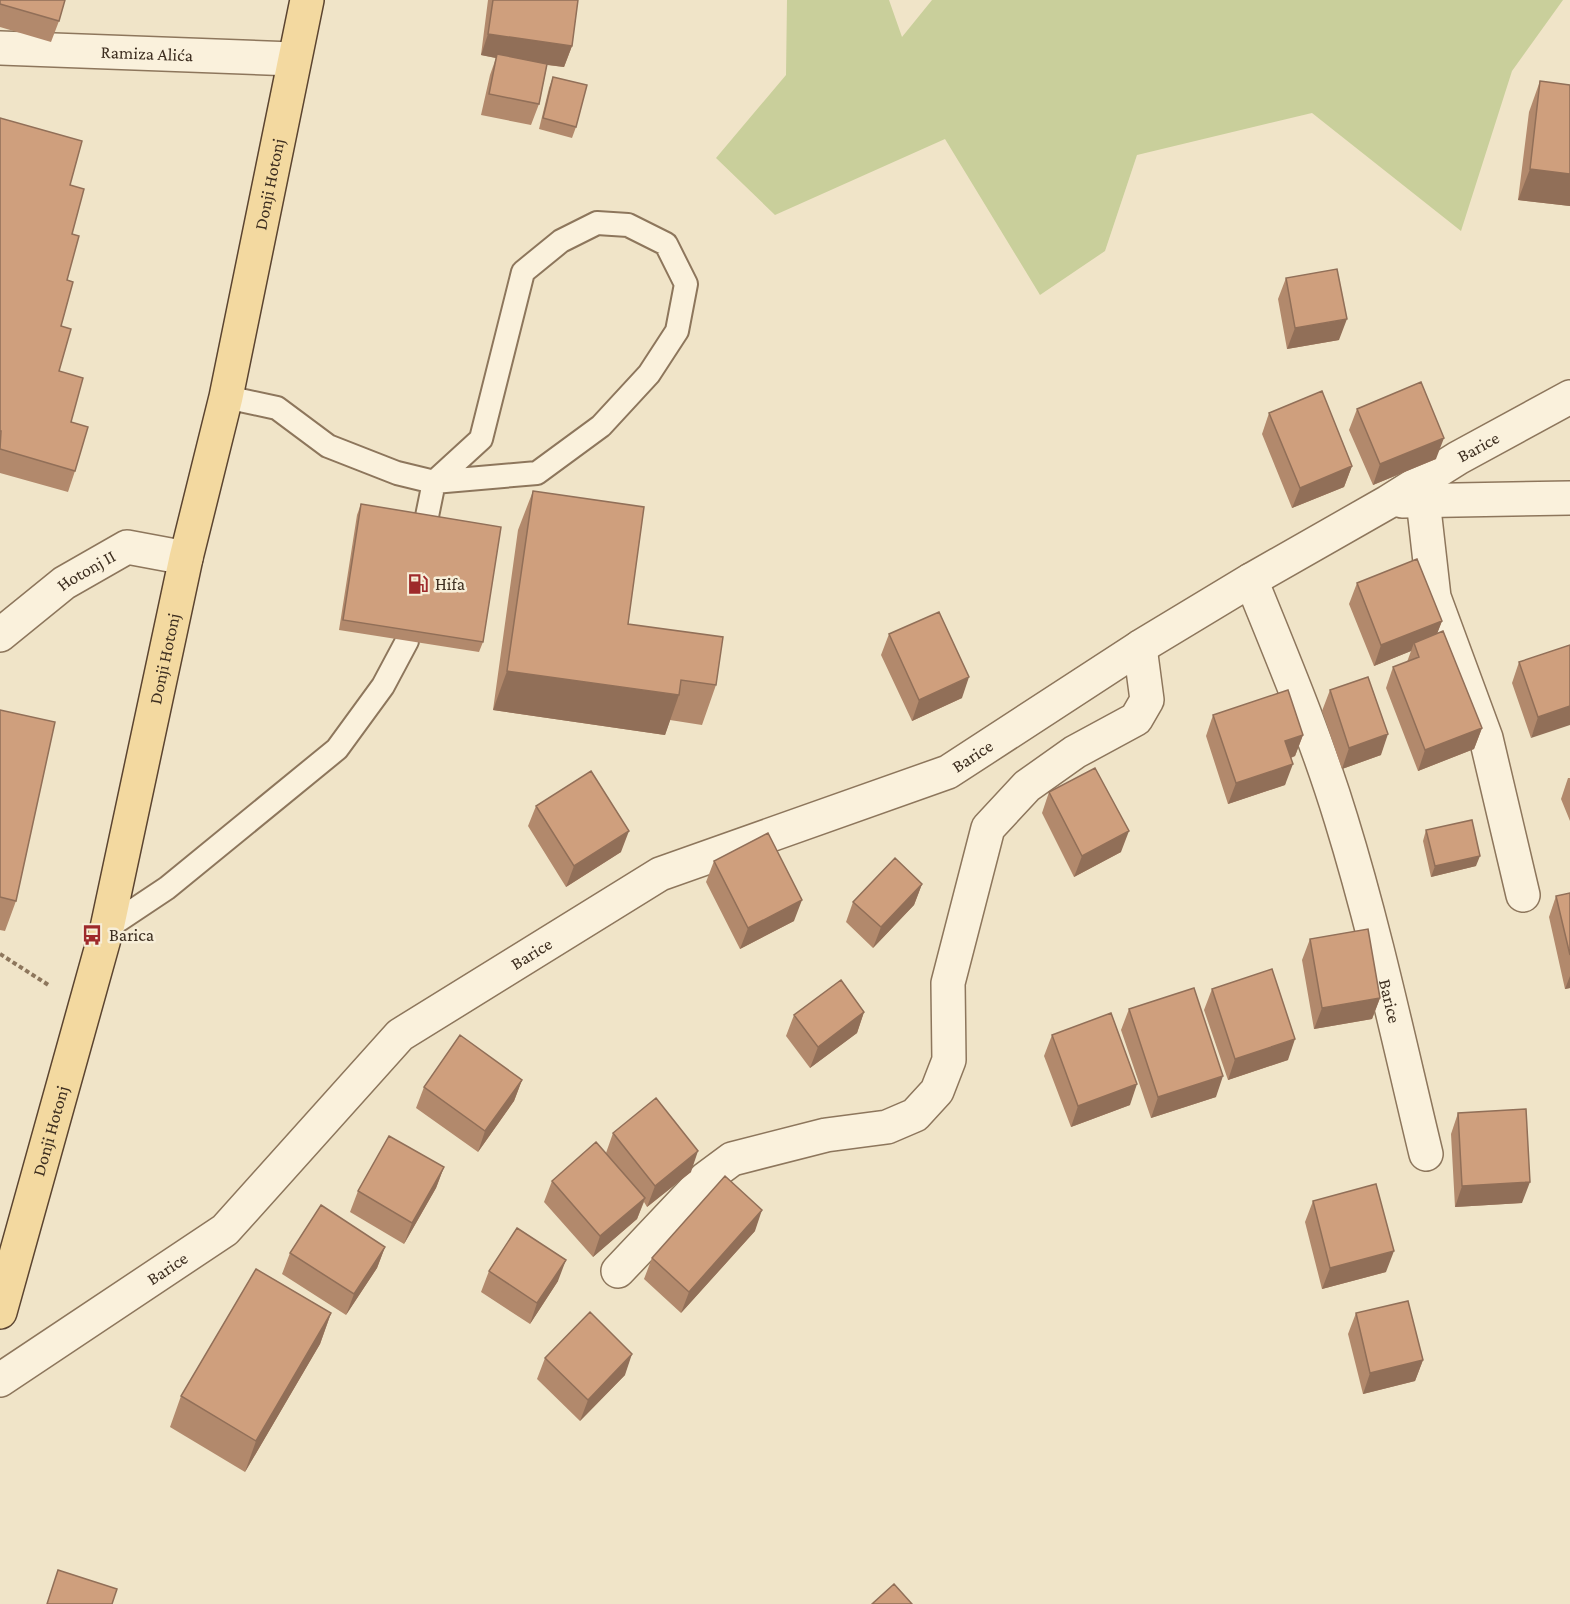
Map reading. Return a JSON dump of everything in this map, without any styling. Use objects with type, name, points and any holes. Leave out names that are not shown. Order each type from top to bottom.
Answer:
[{"type":"main road","name":"Donji Hotonj","points":[[0,1312],[107,928],[186,558],[226,397],[293,59],[307,0]]},
{"type":"street","name":"Ramiza Alića","points":[[0,48],[293,59]]},
{"type":"street","name":"Barice","points":[[0,1380],[225,1230],[400,1035],[660,874],[948,772],[1140,647],[1251,580],[1458,459],[1570,397]]},
{"type":"street","name":"Barice","points":[[1388,502],[1570,498]]},
{"type":"street","points":[[1423,500],[1434,597],[1486,738],[1523,895]]},
{"type":"street","name":"Hotonj II","points":[[0,635],[64,583],[127,547],[186,558]]},
{"type":"street","name":"Barice","points":[[1251,580],[1308,721],[1341,819],[1385,983],[1426,1154]]},
{"type":"street","points":[[618,1271],[705,1179],[732,1158],[826,1135],[886,1127],[915,1115],[937,1091],[949,1060],[948,983],[988,828],[1027,786],[1075,752],[1136,719],[1147,700],[1140,647]]},
{"type":"lane","points":[[226,397],[277,408],[328,446],[398,473],[434,482],[537,473],[601,426],[648,374],[677,331],[686,284],[666,244],[628,225],[597,224],[561,241],[523,272],[481,439],[434,482],[425,526]]},
{"type":"lane","points":[[107,928],[166,888],[337,749],[383,686],[407,641]]},
{"type":"path","points":[[0,954],[40,981],[86,1003]]},
{"type":"green space","points":[[787,0],[889,0],[902,37],[932,0],[1563,0],[1512,71],[1461,231],[1312,113],[1137,155],[1105,251],[1040,295],[945,139],[775,215],[716,158],[786,75]]},
{"type":"building","points":[[0,0],[65,0],[59,21],[0,4]]},
{"type":"building","points":[[493,0],[578,0],[572,46],[488,34]]},
{"type":"building","points":[[497,54],[547,64],[539,104],[489,94]]},
{"type":"building","points":[[553,77],[587,85],[576,127],[543,118]]},
{"type":"building","points":[[1540,81],[1570,85],[1570,174],[1530,169]]},
{"type":"building","points":[[0,118],[82,141],[70,185],[84,189],[72,234],[79,236],[67,280],[73,282],[61,326],[71,329],[59,371],[83,378],[71,422],[88,427],[75,471],[0,449]]},
{"type":"building","points":[[1337,269],[1347,319],[1295,328],[1286,278]]},
{"type":"building","points":[[1421,382],[1444,438],[1380,464],[1357,409]]},
{"type":"building","points":[[1322,391],[1352,466],[1300,488],[1269,413]]},
{"type":"building","points":[[533,491],[644,507],[628,624],[723,637],[716,685],[681,680],[679,695],[507,671]]},
{"type":"building","name":"Hifa","points":[[361,504],[501,527],[483,642],[343,620]]},
{"type":"building","points":[[1417,559],[1442,621],[1381,645],[1357,583]]},
{"type":"building","points":[[939,612],[969,677],[919,700],[889,634]]},
{"type":"building","points":[[1443,631],[1482,728],[1425,750],[1393,667],[1419,657],[1414,643]]},
{"type":"building","points":[[1570,645],[1570,706],[1538,717],[1519,662]]},
{"type":"building","points":[[1368,677],[1388,734],[1349,748],[1330,690]]},
{"type":"building","points":[[1288,690],[1303,735],[1285,741],[1293,764],[1236,783],[1213,715]]},
{"type":"building","points":[[0,710],[55,722],[16,901],[0,897]]},
{"type":"building","points":[[1095,768],[1129,831],[1082,856],[1049,792]]},
{"type":"building","points":[[591,771],[629,831],[574,866],[536,806]]},
{"type":"building","points":[[1472,820],[1480,856],[1435,866],[1426,830]]},
{"type":"building","points":[[768,833],[802,900],[748,928],[714,861]]},
{"type":"building","points":[[895,858],[922,884],[881,927],[853,902]]},
{"type":"building","points":[[1570,893],[1570,955],[1556,896]]},
{"type":"building","points":[[1368,929],[1380,998],[1322,1008],[1310,939]]},
{"type":"building","points":[[1272,969],[1295,1039],[1235,1059],[1212,989]]},
{"type":"building","points":[[841,980],[864,1012],[818,1047],[794,1015]]},
{"type":"building","points":[[1194,988],[1223,1076],[1158,1097],[1129,1009]]},
{"type":"building","points":[[1111,1013],[1137,1084],[1078,1106],[1052,1035]]},
{"type":"building","points":[[460,1035],[522,1080],[485,1131],[424,1087]]},
{"type":"building","points":[[656,1098],[698,1151],[655,1186],[613,1133]]},
{"type":"building","points":[[1526,1109],[1530,1182],[1462,1186],[1458,1113]]},
{"type":"building","points":[[389,1136],[444,1167],[412,1223],[358,1191]]},
{"type":"building","points":[[596,1142],[645,1198],[600,1236],[552,1181]]},
{"type":"building","points":[[725,1176],[762,1210],[689,1292],[652,1258]]},
{"type":"building","points":[[1376,1184],[1394,1251],[1330,1268],[1313,1201]]},
{"type":"building","points":[[321,1205],[385,1247],[354,1294],[290,1253]]},
{"type":"building","points":[[517,1228],[566,1260],[537,1303],[489,1271]]},
{"type":"building","points":[[256,1269],[331,1313],[256,1441],[181,1396]]},
{"type":"building","points":[[1408,1301],[1423,1360],[1370,1373],[1356,1313]]},
{"type":"building","points":[[590,1312],[632,1354],[588,1400],[545,1358]]},
{"type":"building","points":[[58,1570],[117,1589],[112,1604],[47,1604]]},
{"type":"building","points":[[894,1584],[912,1604],[872,1604]]},
{"type":"place","name":"Hifa","points":[[418,584]]},
{"type":"place","name":"Barica","points":[[92,935]]}]
